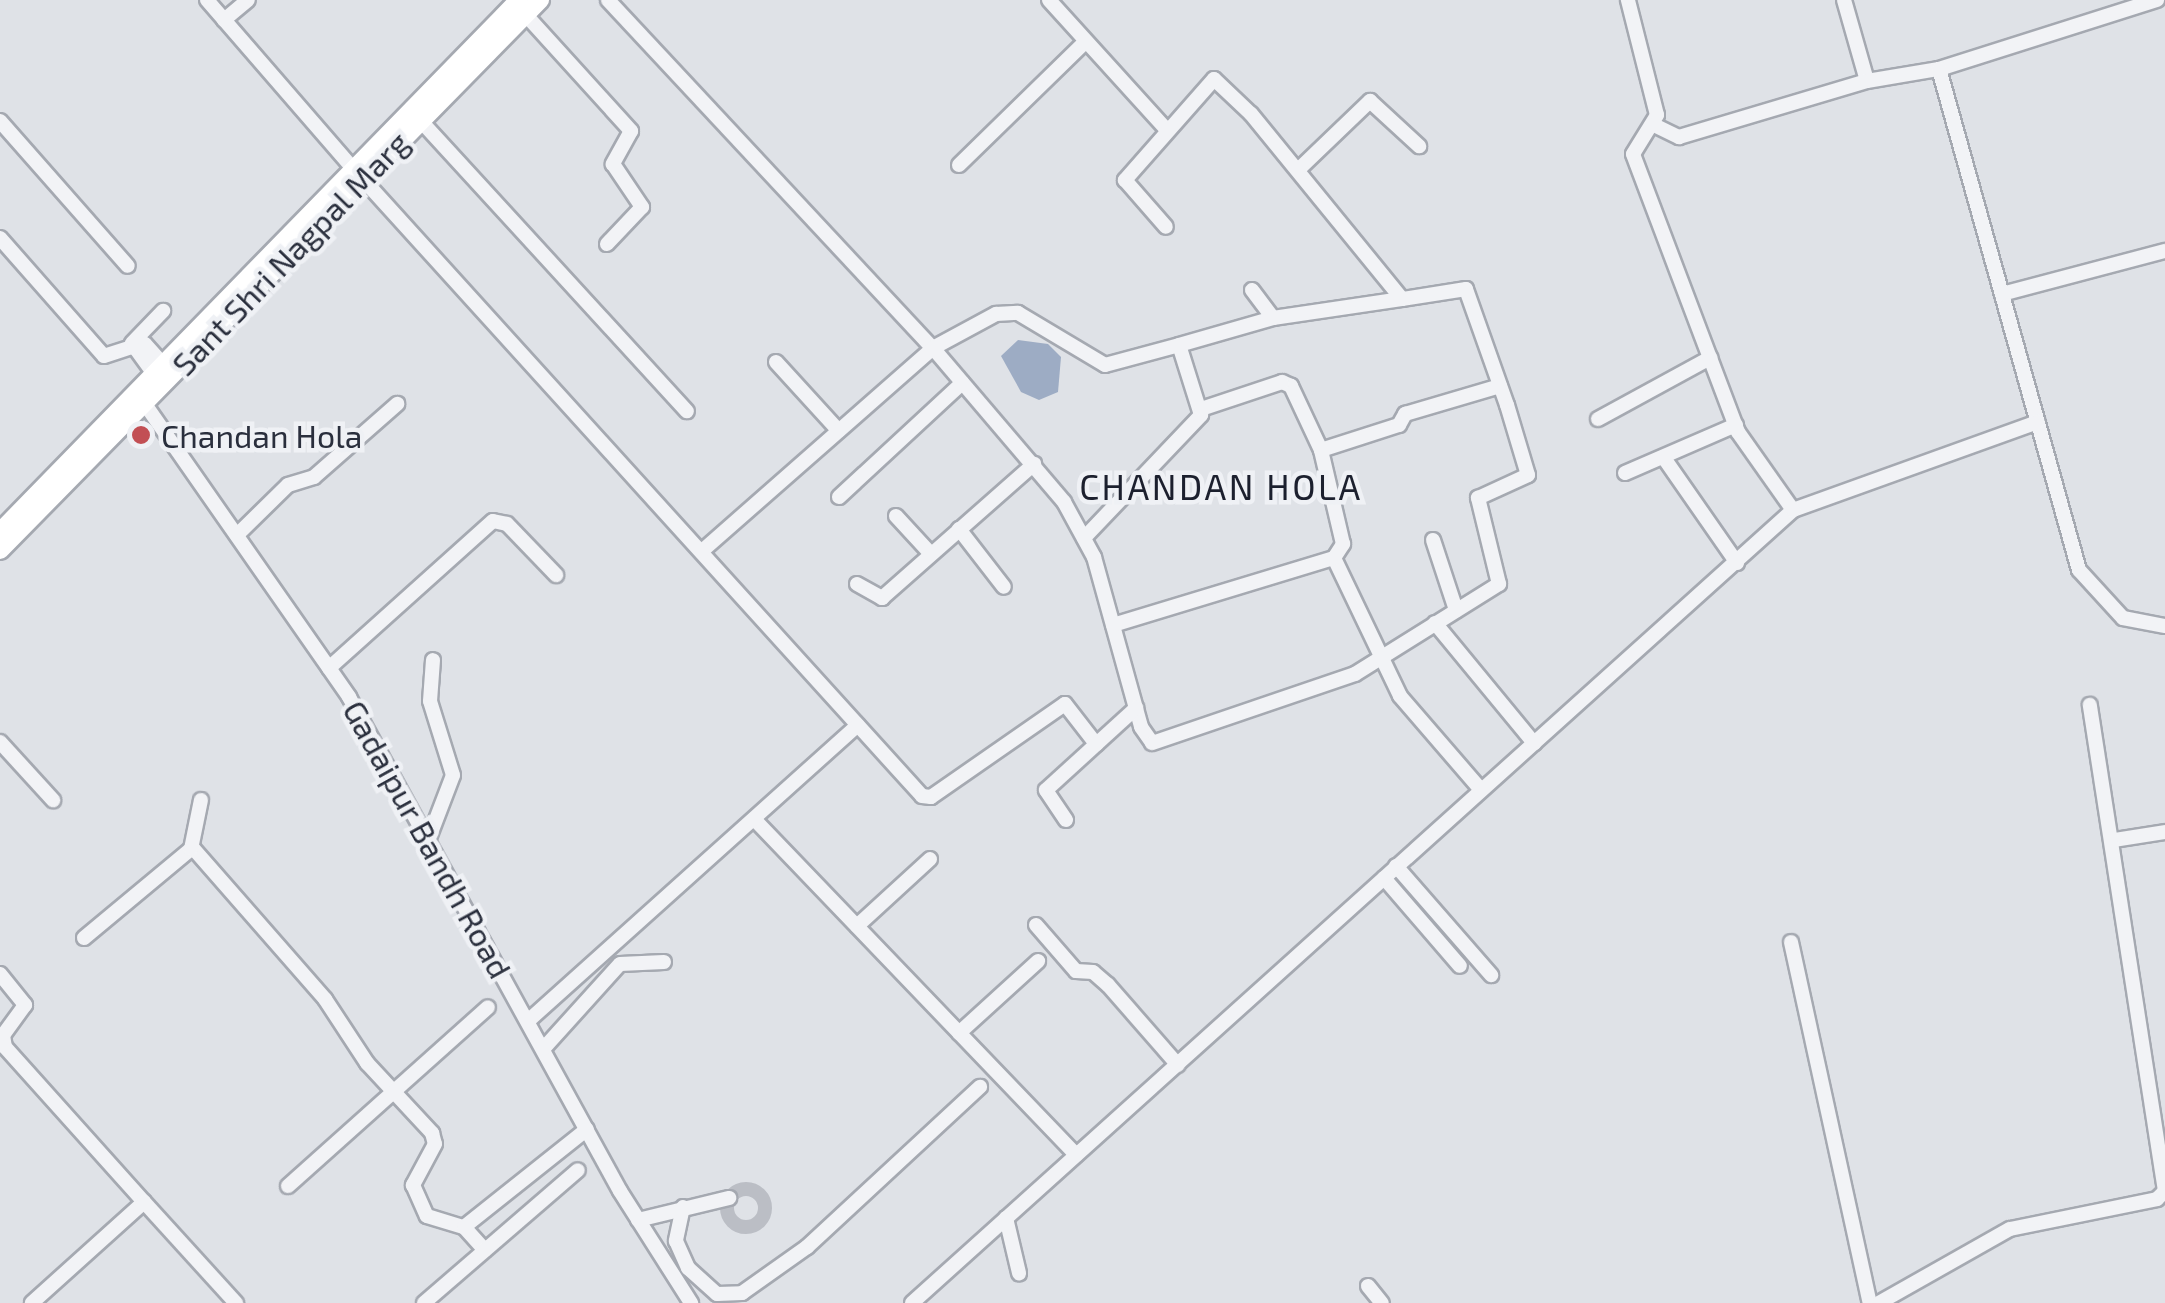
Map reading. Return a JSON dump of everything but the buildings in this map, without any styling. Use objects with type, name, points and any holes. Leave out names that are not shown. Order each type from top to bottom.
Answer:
[{"type":"main road","name":"Sant Shri Nagpal Marg","points":[[0,532],[141,398],[158,369],[522,7],[540,0]]},
{"type":"main road","name":"Sant Shri Nagpal Marg","points":[[0,550],[356,172],[420,120],[522,7]]},
{"type":"street","points":[[207,0],[356,172],[928,798],[1065,704],[1096,744]]},
{"type":"street","points":[[224,20],[248,0]]},
{"type":"street","points":[[608,0],[933,348],[1034,464],[1084,538],[1144,733],[1158,745],[1349,676],[1500,582],[1478,496],[1528,475],[1463,286],[1402,300],[1273,318],[1104,365],[1058,333],[1011,312],[933,348],[702,551]]},
{"type":"street","points":[[1049,0],[1166,129]]},
{"type":"street","points":[[1628,0],[1657,116],[1633,154],[1736,425],[1793,510]]},
{"type":"street","points":[[1844,0],[1866,81]]},
{"type":"street","points":[[1654,124],[1679,138],[1866,81],[1939,69],[2157,0]]},
{"type":"street","points":[[522,7],[631,131],[612,164],[642,207],[607,244]]},
{"type":"street","points":[[959,165],[1086,41]]},
{"type":"street","points":[[1939,69],[2088,586],[2123,618],[2165,626]]},
{"type":"street","points":[[1166,227],[1125,180],[1214,78],[1298,170],[1402,300]]},
{"type":"street","points":[[1298,170],[1370,100],[1420,146]]},
{"type":"street","points":[[420,120],[687,411]]},
{"type":"street","points":[[0,121],[128,266]]},
{"type":"street","points":[[0,238],[104,356],[133,345],[163,311]]},
{"type":"street","points":[[2002,294],[2165,252]]},
{"type":"street","points":[[1252,290],[1273,318]]},
{"type":"street","points":[[133,345],[158,369]]},
{"type":"street","points":[[1084,538],[1198,420],[1201,409],[1179,345]]},
{"type":"street","points":[[1598,419],[1710,358]]},
{"type":"street","points":[[776,362],[839,431]]},
{"type":"street","points":[[1113,625],[1334,558],[1344,544],[1321,450],[1296,392],[1282,382],[1201,409]]},
{"type":"street","points":[[839,497],[962,383]]},
{"type":"street","points":[[1321,450],[1400,425],[1405,414],[1500,386]]},
{"type":"street","name":"Gadaipur Bandh Road","points":[[141,398],[329,668],[429,838],[638,1220],[692,1303]]},
{"type":"street","points":[[237,535],[288,485],[314,477],[397,404]]},
{"type":"street","points":[[912,1303],[1793,510],[2038,422]]},
{"type":"street","points":[[1625,473],[1736,425]]},
{"type":"street","points":[[1664,458],[1737,563]]},
{"type":"street","points":[[856,584],[882,598],[1034,464]]},
{"type":"street","points":[[896,516],[930,553]]},
{"type":"street","points":[[329,668],[493,521],[506,524],[556,575]]},
{"type":"street","points":[[959,529],[1004,587]]},
{"type":"street","points":[[1433,540],[1456,610]]},
{"type":"street","points":[[1334,558],[1377,660],[1481,790]]},
{"type":"street","points":[[1435,623],[1534,743]]},
{"type":"street","points":[[429,838],[453,775],[430,701],[433,660]]},
{"type":"street","points":[[1879,1303],[2010,1229],[2164,1197],[2114,840],[2090,705]]},
{"type":"street","points":[[1066,820],[1046,790],[1136,708]]},
{"type":"street","points":[[528,1021],[858,724]]},
{"type":"street","points":[[0,742],[53,800]]},
{"type":"street","points":[[84,938],[192,846],[201,800]]},
{"type":"street","points":[[754,820],[1076,1155]]},
{"type":"street","points":[[2114,840],[2165,832]]},
{"type":"street","points":[[192,846],[325,999],[436,1144],[413,1185],[415,1199],[436,1222],[464,1227],[485,1250]]},
{"type":"street","points":[[857,926],[930,859]]},
{"type":"street","points":[[1396,866],[1491,974]]},
{"type":"street","points":[[1384,878],[1460,966]]},
{"type":"street","points":[[1036,925],[1076,971],[1093,972],[1108,985],[1178,1066]]},
{"type":"street","points":[[1791,942],[1870,1303]]},
{"type":"street","points":[[959,1033],[1038,961]]},
{"type":"street","points":[[544,1048],[620,964],[664,962]]},
{"type":"street","points":[[0,974],[25,1005],[3,1035],[4,1047],[236,1303]]},
{"type":"street","points":[[288,1186],[488,1007]]},
{"type":"street","points":[[683,1208],[676,1240],[688,1268],[717,1294],[742,1293],[807,1247],[980,1087]]},
{"type":"street","points":[[464,1227],[587,1128]]},
{"type":"street","points":[[424,1303],[578,1170]]},
{"type":"street","points":[[638,1220],[729,1198]]},
{"type":"street","points":[[32,1303],[144,1202]]},
{"type":"street","points":[[1006,1218],[1019,1273]]},
{"type":"street","points":[[1368,1286],[1382,1303]]},
{"type":"water","points":[[1018,340],[1048,344],[1061,357],[1058,392],[1039,400],[1021,392],[1001,356]]},
{"type":"tunnel","points":[[746,1189],[759,1195],[765,1208],[759,1221],[746,1227],[733,1221],[727,1208],[733,1195],[746,1189]]},
{"type":"place","name":"Chandan Hola","points":[[141,435]]},
{"type":"district","name":"CHANDAN HOLA","points":[[1221,486]]}]
